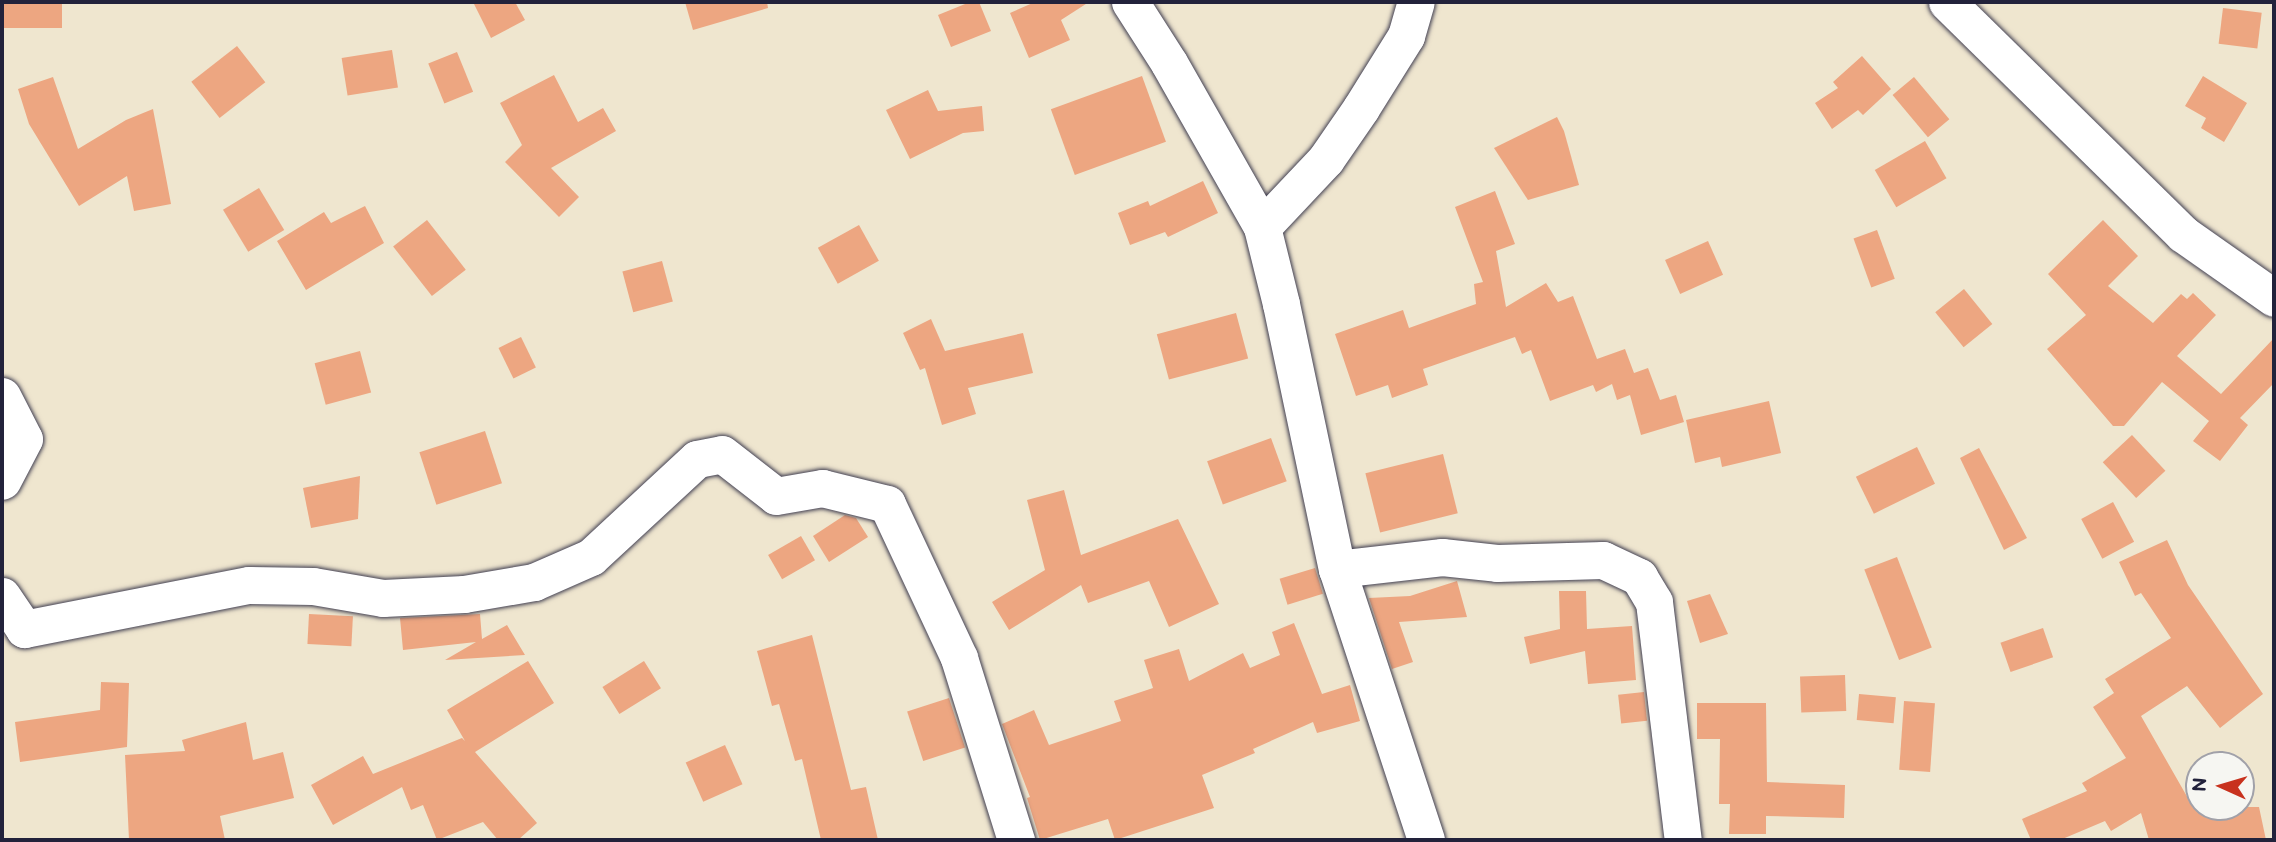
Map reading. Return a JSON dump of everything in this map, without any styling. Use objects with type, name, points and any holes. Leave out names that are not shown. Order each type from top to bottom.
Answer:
[{"type":"street","points":[[1130,2],[1169,63],[1262,228],[1281,304],[1337,569],[1426,840]]},
{"type":"street","points":[[1262,228],[1326,159],[1361,108],[1406,36],[1416,2]]},
{"type":"street","points":[[1947,2],[2183,234],[2274,298]]},
{"type":"street","points":[[2,396],[24,439],[2,481]]},
{"type":"street","points":[[2,596],[24,629],[249,585],[313,586],[383,598],[464,594],[534,582],[591,557],[697,459],[722,453],[776,496],[822,488],[887,504],[959,657],[1016,840]]},
{"type":"street","points":[[1337,569],[1442,557],[1497,563],[1603,560],[1639,578],[1654,602],[1683,840]]},
{"type":"building","points":[[2,2],[62,2],[62,28],[2,28]]},
{"type":"building","points":[[473,2],[515,2],[525,20],[491,38]]},
{"type":"building","points":[[685,2],[767,2],[768,8],[693,30]]},
{"type":"building","points":[[970,2],[979,2],[991,31],[951,47],[938,15]]},
{"type":"building","points":[[1035,2],[1089,2],[1061,20],[1070,40],[1029,58],[1010,13]]},
{"type":"building","points":[[2223,8],[2262,13],[2257,48],[2219,44]]},
{"type":"building","points":[[237,46],[265,82],[220,118],[191,82]]},
{"type":"building","points":[[392,50],[398,88],[348,96],[342,58]]},
{"type":"building","points":[[457,52],[473,92],[444,103],[428,64]]},
{"type":"building","points":[[1862,56],[1891,89],[1863,115],[1858,110],[1832,129],[1815,103],[1838,88],[1833,82]]},
{"type":"building","points":[[554,75],[578,122],[603,108],[616,131],[551,168],[579,197],[559,217],[505,162],[522,145],[500,103]]},
{"type":"building","points":[[1142,76],[1166,142],[1075,175],[1051,109]]},
{"type":"building","points":[[2203,76],[2247,103],[2224,142],[2201,128],[2206,118],[2185,106]]},
{"type":"building","points":[[53,77],[78,149],[126,120],[153,109],[171,204],[134,211],[127,176],[79,206],[29,124],[18,89]]},
{"type":"building","points":[[1914,77],[1949,119],[1928,137],[1893,95]]},
{"type":"building","points":[[928,90],[938,111],[982,106],[984,131],[963,133],[910,159],[886,110]]},
{"type":"building","points":[[1557,117],[1564,131],[1579,185],[1528,200],[1494,148]]},
{"type":"building","points":[[1925,141],[1946,178],[1896,207],[1875,170]]},
{"type":"building","points":[[1203,181],[1218,213],[1168,237],[1165,232],[1130,245],[1118,213],[1148,201],[1150,206]]},
{"type":"building","points":[[259,188],[284,230],[248,252],[223,210]]},
{"type":"building","points":[[1495,191],[1515,244],[1496,251],[1506,307],[1546,283],[1558,302],[1573,296],[1597,359],[1625,349],[1634,373],[1648,368],[1660,400],[1676,395],[1684,422],[1641,435],[1630,395],[1617,400],[1612,384],[1596,392],[1593,385],[1550,401],[1531,350],[1522,354],[1515,337],[1423,369],[1428,385],[1392,398],[1388,385],[1356,396],[1335,334],[1403,310],[1409,328],[1476,304],[1474,284],[1483,282],[1455,207]]},
{"type":"building","points":[[365,206],[384,243],[306,290],[277,241],[324,212],[331,223]]},
{"type":"building","points":[[427,220],[466,270],[432,296],[393,246]]},
{"type":"building","points":[[2103,220],[2138,256],[2108,286],[2153,323],[2181,294],[2187,299],[2193,293],[2216,315],[2177,356],[2221,394],[2274,338],[2274,383],[2240,418],[2248,425],[2220,461],[2193,441],[2209,421],[2162,382],[2124,426],[2113,426],[2047,349],[2086,315],[2048,274]]},
{"type":"building","points":[[859,225],[879,261],[838,284],[818,248]]},
{"type":"building","points":[[1877,230],[1895,279],[1871,287],[1854,239]]},
{"type":"building","points":[[1708,241],[1723,275],[1680,294],[1665,260]]},
{"type":"building","points":[[662,261],[673,302],[633,312],[622,272]]},
{"type":"building","points":[[1964,289],[1992,324],[1964,347],[1935,312]]},
{"type":"building","points":[[1236,313],[1248,358],[1169,380],[1157,334]]},
{"type":"building","points":[[931,319],[945,351],[1023,333],[1033,373],[968,388],[976,414],[942,425],[925,368],[920,370],[903,333]]},
{"type":"building","points":[[521,337],[536,368],[513,379],[499,348]]},
{"type":"building","points":[[360,351],[371,393],[326,405],[315,363]]},
{"type":"building","points":[[1769,401],[1781,453],[1722,467],[1720,457],[1695,463],[1686,420]]},
{"type":"building","points":[[485,431],[502,483],[436,505],[419,452]]},
{"type":"building","points":[[2132,435],[2165,471],[2136,498],[2103,462]]},
{"type":"building","points":[[1271,438],[1287,481],[1223,504],[1207,461]]},
{"type":"building","points":[[1917,447],[1935,484],[1874,514],[1856,477]]},
{"type":"building","points":[[1979,448],[2027,538],[2004,550],[1960,458]]},
{"type":"building","points":[[1443,454],[1458,513],[1380,533],[1365,473]]},
{"type":"building","points":[[360,476],[358,519],[311,528],[303,488]]},
{"type":"building","points":[[1064,490],[1081,555],[1178,519],[1219,604],[1169,627],[1149,581],[1088,603],[1081,585],[1009,630],[992,602],[1045,570],[1027,500]]},
{"type":"building","points":[[2113,502],[2134,542],[2102,559],[2081,519]]},
{"type":"building","points":[[845,515],[856,518],[868,537],[829,562],[813,536]]},
{"type":"building","points":[[801,536],[815,560],[782,579],[768,555]]},
{"type":"building","points":[[2167,540],[2188,585],[2263,694],[2220,728],[2187,686],[2141,716],[2185,793],[2185,821],[2255,821],[2255,807],[2259,807],[2266,840],[2149,840],[2141,813],[2111,831],[2105,821],[2060,840],[2031,840],[2022,819],[2087,791],[2082,783],[2126,758],[2093,707],[2114,693],[2105,679],[2171,638],[2141,593],[2135,596],[2119,562]]},
{"type":"building","points":[[1897,557],[1932,648],[1899,660],[1864,570]]},
{"type":"building","points":[[1315,568],[1323,594],[1288,605],[1280,579]]},
{"type":"building","points":[[1457,581],[1467,617],[1399,622],[1413,662],[1392,669],[1369,598],[1410,596]]},
{"type":"building","points":[[1559,591],[1586,591],[1587,629],[1632,626],[1636,680],[1588,684],[1585,651],[1530,664],[1524,637],[1560,629]]},
{"type":"building","points":[[1710,594],[1728,634],[1700,643],[1687,601]]},
{"type":"building","points":[[309,614],[353,616],[351,646],[307,644]]},
{"type":"building","points":[[480,614],[482,639],[507,625],[525,655],[445,660],[476,642],[403,650],[400,618]]},
{"type":"building","points":[[1294,623],[1322,694],[1350,685],[1360,721],[1317,733],[1313,722],[1253,749],[1255,753],[1202,775],[1214,808],[1115,840],[1108,819],[1040,840],[1027,798],[1030,797],[1002,724],[1034,710],[1049,745],[1121,721],[1114,701],[1153,688],[1144,660],[1179,649],[1189,681],[1243,653],[1250,668],[1280,655],[1272,632]]},
{"type":"building","points":[[2043,628],[2053,657],[2011,672],[2000,643]]},
{"type":"building","points":[[812,635],[851,790],[866,787],[878,840],[821,840],[802,759],[795,761],[779,704],[772,706],[757,651]]},
{"type":"building","points":[[528,661],[554,703],[475,752],[537,823],[518,840],[498,840],[483,822],[437,840],[423,805],[411,810],[402,787],[333,825],[311,785],[363,756],[373,774],[462,738],[465,741],[447,710]]},
{"type":"building","points":[[644,661],[661,688],[619,714],[602,687]]},
{"type":"building","points":[[1845,675],[1846,711],[1801,713],[1800,677]]},
{"type":"building","points":[[101,682],[129,683],[127,747],[20,762],[15,722],[100,710]]},
{"type":"building","points":[[1644,692],[1647,721],[1621,724],[1618,695]]},
{"type":"building","points":[[1859,694],[1896,697],[1894,723],[1857,720]]},
{"type":"building","points":[[949,698],[965,747],[923,761],[907,712]]},
{"type":"building","points":[[1904,701],[1935,703],[1930,772],[1899,770]]},
{"type":"building","points":[[1697,703],[1766,703],[1767,782],[1845,785],[1844,818],[1766,816],[1766,834],[1729,834],[1730,804],[1719,804],[1720,739],[1697,739]]},
{"type":"building","points":[[246,722],[253,760],[283,752],[294,798],[220,816],[225,840],[129,840],[125,755],[185,751],[182,740]]},
{"type":"building","points":[[725,745],[742,784],[703,802],[686,762]]}]
